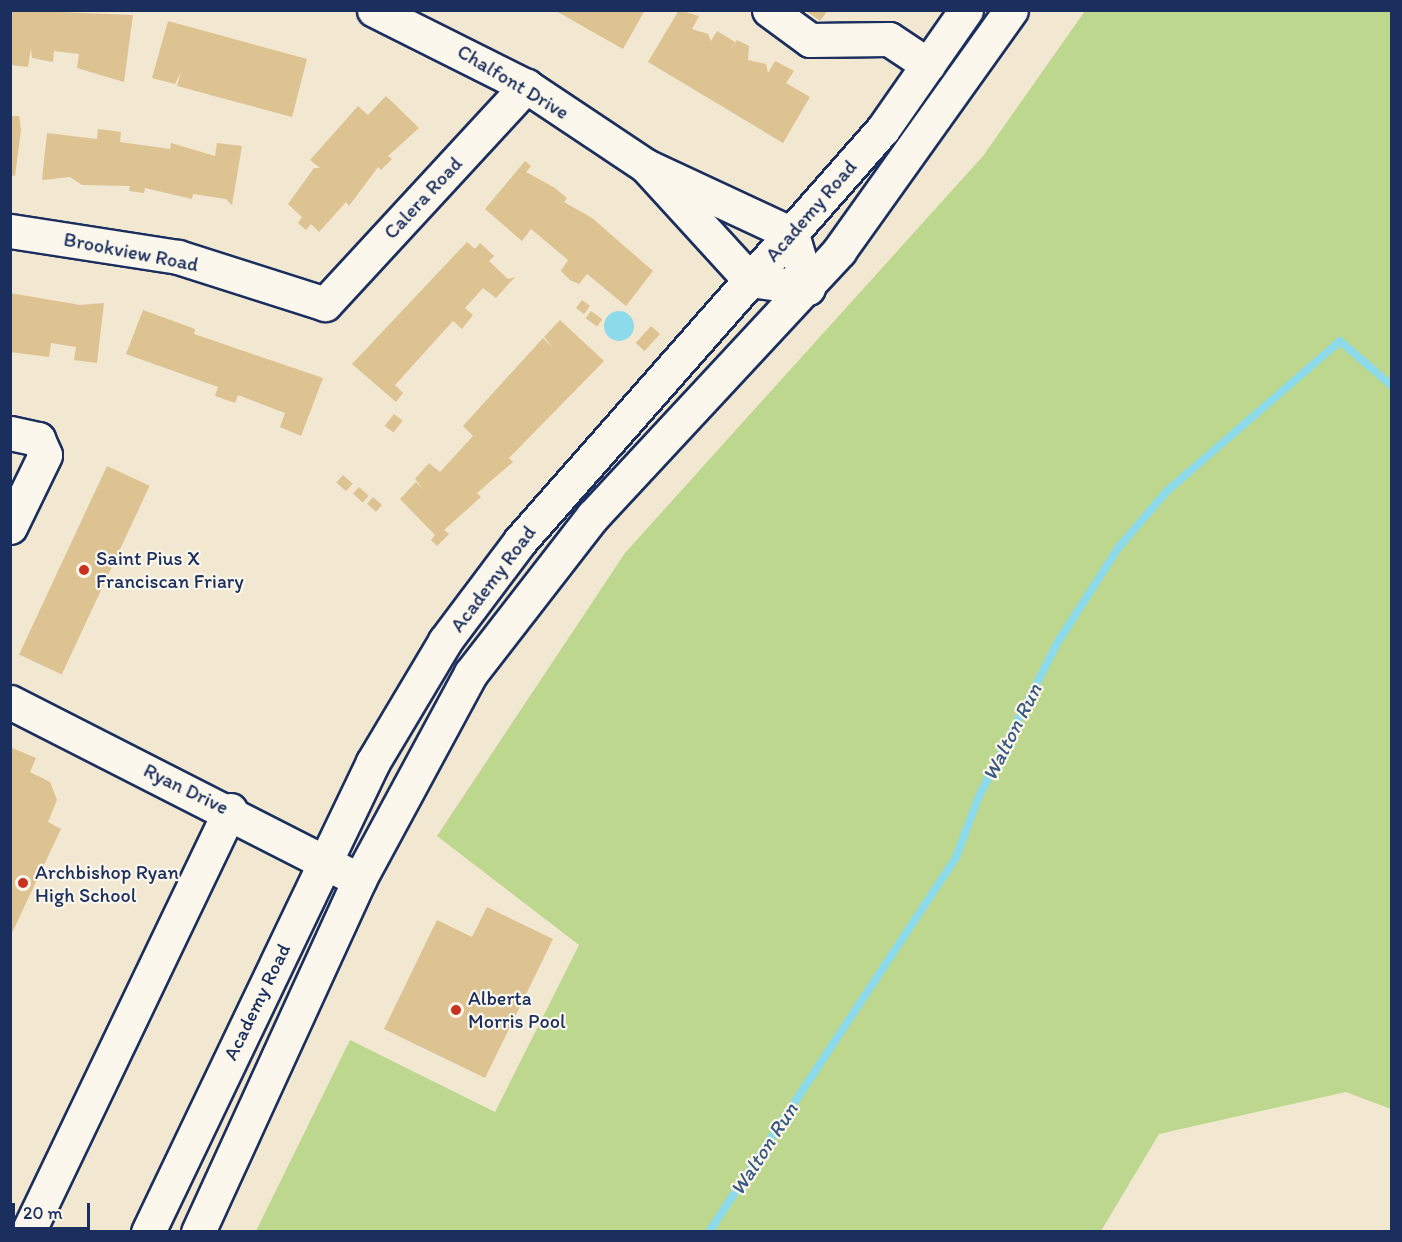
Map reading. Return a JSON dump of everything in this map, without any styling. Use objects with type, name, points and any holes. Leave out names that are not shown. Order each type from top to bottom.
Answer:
[{"type":"main road","name":"Chalfont Drive","points":[[374,10],[526,86],[646,166],[792,234]]},
{"type":"main road","points":[[769,10],[810,40],[889,39],[928,65]]},
{"type":"main road","name":"Academy Road","points":[[148,1232],[374,762],[445,641],[520,541],[883,129],[966,10]]},
{"type":"main road","name":"Academy Road","points":[[198,1232],[359,880],[471,673],[593,516],[808,288],[901,171],[1011,10]]},
{"type":"main road","name":"Calera Road","points":[[318,302],[325,304],[526,86]]},
{"type":"main road","name":"Chalfont Drive","points":[[646,166],[750,280]]},
{"type":"main road","name":"Brookview Road","points":[[10,231],[178,258],[318,302]]},
{"type":"main road","points":[[750,280],[808,288],[792,234]]},
{"type":"main road","points":[[10,433],[38,439],[45,455],[10,527]]},
{"type":"main road","name":"Ryan Drive","points":[[10,702],[230,810],[326,860],[359,880]]},
{"type":"main road","points":[[28,1232],[230,810]]},
{"type":"green space","points":[[1085,11],[1391,11],[1391,1109],[1346,1092],[1159,1134],[1101,1231],[256,1231],[350,1040],[495,1112],[579,945],[437,836],[625,553],[983,156]]},
{"type":"water","points":[[619,311],[629,316],[634,326],[629,336],[619,341],[609,336],[604,326],[609,316]]},
{"type":"building","points":[[10,10],[133,15],[124,82],[77,68],[79,54],[54,51],[53,62],[32,58],[31,48],[28,67],[10,65]]},
{"type":"building","points":[[554,10],[645,10],[623,49]]},
{"type":"building","points":[[679,10],[699,16],[692,29],[708,34],[711,41],[717,31],[735,42],[729,51],[737,40],[749,46],[748,60],[766,64],[768,73],[775,61],[794,71],[786,83],[810,97],[783,143],[648,62]]},
{"type":"building","points":[[805,10],[828,10],[820,21]]},
{"type":"building","points":[[168,21],[307,59],[292,117],[177,86],[181,72],[175,84],[152,78]]},
{"type":"building","points":[[386,96],[419,128],[388,156],[392,159],[381,170],[378,167],[349,206],[346,202],[319,232],[311,224],[306,230],[298,223],[302,217],[288,204],[314,168],[320,168],[310,160],[358,106],[368,115]]},
{"type":"building","points":[[10,116],[19,116],[21,130],[15,176],[10,175]]},
{"type":"building","points":[[98,129],[121,132],[120,142],[170,149],[171,143],[215,156],[217,143],[242,146],[232,205],[226,199],[193,194],[192,199],[145,188],[144,193],[129,191],[130,186],[82,185],[70,177],[42,180],[47,133],[97,139]]},
{"type":"building","points":[[525,161],[531,166],[526,172],[555,188],[567,198],[564,202],[592,218],[653,271],[626,306],[587,274],[579,284],[570,280],[561,271],[568,260],[531,229],[522,241],[485,209]]},
{"type":"building","points":[[467,242],[475,249],[480,243],[494,256],[489,261],[508,279],[515,277],[496,298],[483,288],[465,308],[473,315],[462,329],[453,321],[395,385],[403,393],[396,402],[352,364]]},
{"type":"building","points":[[10,293],[80,305],[104,303],[97,363],[74,360],[76,347],[51,343],[49,357],[10,352]]},
{"type":"building","points":[[582,300],[590,306],[584,314],[576,308]]},
{"type":"building","points":[[143,310],[195,329],[194,334],[323,378],[301,436],[280,427],[285,413],[238,395],[235,403],[215,396],[218,387],[126,354]]},
{"type":"building","points":[[591,311],[602,319],[597,327],[586,318]]},
{"type":"building","points":[[560,320],[604,361],[509,458],[513,462],[477,493],[481,497],[444,530],[449,534],[437,546],[431,540],[435,535],[400,499],[416,482],[424,490],[415,479],[429,463],[440,472],[473,436],[463,426],[543,338],[553,348],[544,337]]},
{"type":"building","points":[[651,326],[660,334],[645,351],[636,343]]},
{"type":"building","points":[[394,414],[403,421],[393,433],[385,426]]},
{"type":"building","name":"Saint Pius X Franciscan Friary","points":[[107,466],[150,486],[62,674],[19,655]]},
{"type":"building","points":[[343,475],[353,484],[346,491],[336,482]]},
{"type":"building","points":[[359,487],[369,496],[363,502],[353,494]]},
{"type":"building","points":[[373,497],[382,505],[376,512],[367,504]]},
{"type":"building","name":"Archbishop Ryan High School","points":[[10,747],[36,758],[30,772],[50,782],[57,800],[48,822],[61,829],[10,937]]},
{"type":"building","name":"Alberta Morris Pool","points":[[487,907],[553,939],[485,1078],[384,1029],[437,920],[472,937]]},
{"type":"waterway","name":"Walton Run","points":[[709,1232],[956,857],[979,796],[1059,640],[1119,547],[1167,491],[1340,341],[1392,386]]},
{"type":"place","name":"Saint Pius X Franciscan Friary","points":[[84,570]]},
{"type":"place","name":"Archbishop Ryan High School","points":[[23,883]]},
{"type":"place","name":"Alberta Morris Pool","points":[[456,1010]]}]
